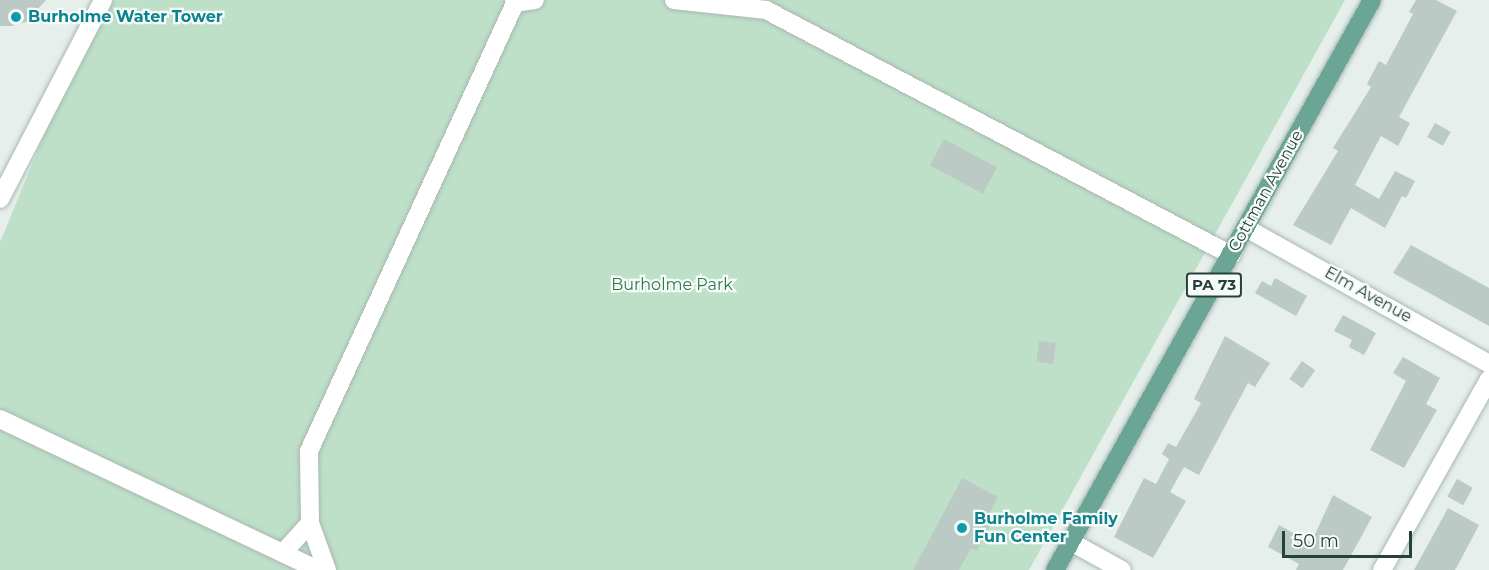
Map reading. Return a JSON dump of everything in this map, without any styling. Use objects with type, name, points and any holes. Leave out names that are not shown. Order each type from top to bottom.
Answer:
[{"type":"main road","name":"Cottman Avenue","points":[[1055,570],[1372,0]]},
{"type":"street","points":[[0,199],[103,0]]},
{"type":"street","points":[[327,570],[310,523],[309,451],[515,2],[535,0]]},
{"type":"street","points":[[674,0],[765,10],[1231,255]]},
{"type":"street","name":"Elm Avenue","points":[[1246,228],[1489,364]]},
{"type":"street","points":[[1382,570],[1489,379]]},
{"type":"street","points":[[0,418],[318,570]]},
{"type":"street","points":[[283,553],[310,523]]},
{"type":"street","points":[[1071,542],[1122,570]]},
{"type":"green space","name":"Burholme Park","points":[[113,0],[1345,0],[1029,570],[0,570],[0,242],[52,116]]},
{"type":"building","name":"Burholme Water Tower","points":[[0,0],[46,0],[26,22],[12,26],[0,26]]},
{"type":"building","points":[[1416,0],[1436,0],[1457,11],[1399,117],[1410,123],[1398,146],[1381,136],[1355,185],[1379,199],[1395,171],[1415,181],[1406,198],[1402,196],[1385,228],[1351,208],[1331,245],[1293,225],[1338,151],[1333,148],[1371,87],[1367,84],[1379,61],[1386,65],[1413,14],[1409,12]]},
{"type":"building","points":[[1435,123],[1451,132],[1443,146],[1427,137]]},
{"type":"building","points":[[944,139],[997,167],[983,194],[930,165]]},
{"type":"building","points":[[1411,245],[1489,288],[1489,326],[1393,273]]},
{"type":"building","points":[[1275,278],[1307,296],[1296,316],[1255,293],[1262,281],[1271,286]]},
{"type":"building","points":[[1343,315],[1376,333],[1364,355],[1349,347],[1352,340],[1334,331]]},
{"type":"building","points":[[1225,336],[1270,363],[1255,387],[1248,383],[1199,475],[1184,467],[1170,492],[1186,501],[1153,558],[1114,537],[1144,478],[1156,484],[1169,459],[1162,454],[1168,443],[1176,447],[1201,403],[1194,399]]},
{"type":"building","points":[[1039,341],[1056,343],[1053,364],[1036,362]]},
{"type":"building","points":[[1403,357],[1440,378],[1426,404],[1437,410],[1404,468],[1370,450],[1406,381],[1393,373]]},
{"type":"building","points":[[1302,361],[1315,370],[1302,388],[1289,379]]},
{"type":"building","name":"Burholme Family Fun Center","points":[[962,478],[998,497],[986,520],[991,523],[977,551],[971,548],[959,570],[913,570]]},
{"type":"building","points":[[1457,479],[1473,488],[1463,505],[1447,496]]},
{"type":"building","points":[[1333,495],[1372,517],[1343,570],[1296,570],[1299,564],[1268,547],[1279,525],[1311,543]]},
{"type":"building","points":[[1448,508],[1479,525],[1460,561],[1455,570],[1414,570]]},
{"type":"place","name":"Burholme Water Tower","points":[[16,17]]},
{"type":"place","name":"Burholme Family Fun Center","points":[[962,528]]}]
